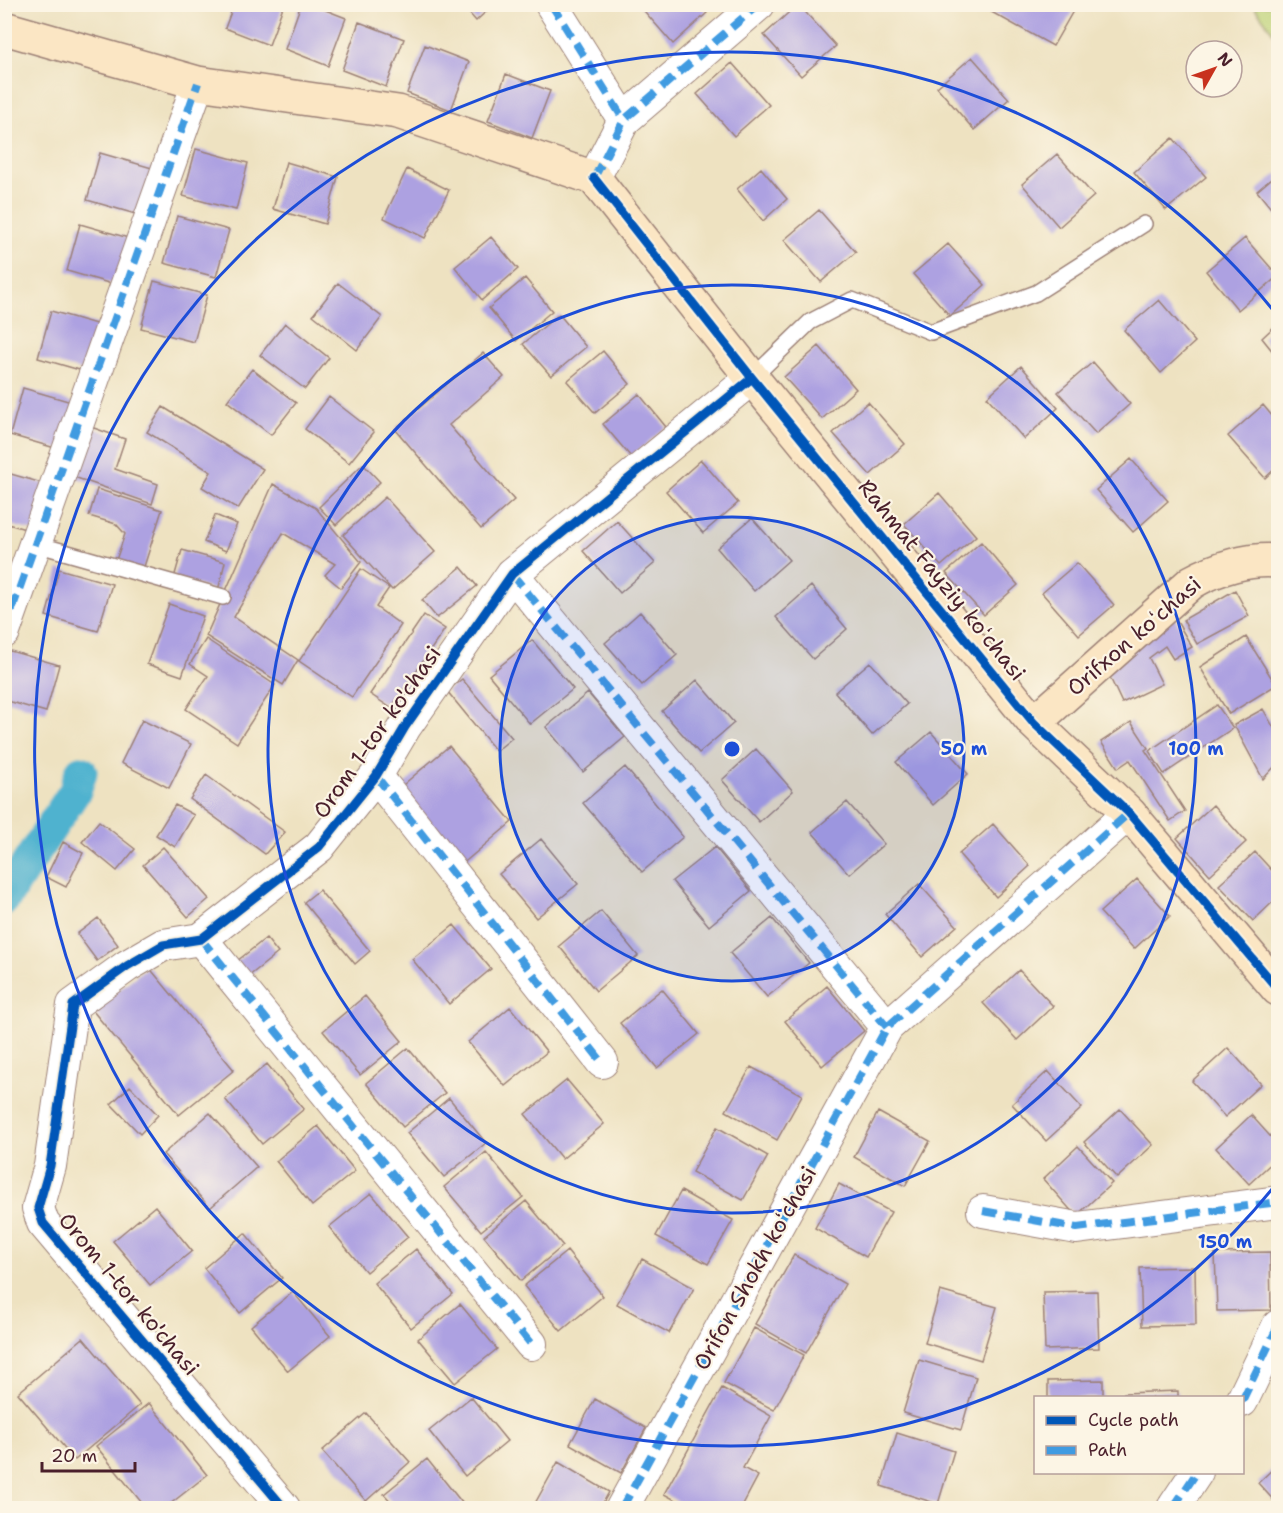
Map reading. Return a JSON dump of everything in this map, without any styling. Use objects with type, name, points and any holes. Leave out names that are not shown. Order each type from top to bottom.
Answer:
[{"type":"street","points":[[551,4],[624,120]]},
{"type":"street","points":[[4,28],[198,83],[398,112],[594,178],[624,120],[759,4]]},
{"type":"street","points":[[4,632],[198,83]]},
{"type":"street","name":"Rahmat Fayziy koʻchasi","points":[[594,178],[752,378],[1034,723],[1129,813],[1278,989]]},
{"type":"street","name":"Orom 1-tor ko'chasi","points":[[284,1509],[42,1223],[38,1208],[50,1166],[74,1005],[127,966],[163,945],[201,939],[320,847],[376,776],[405,727],[512,574],[752,378]]},
{"type":"street","name":"Orifxon koʻchasi","points":[[1034,723],[1192,582],[1211,572],[1253,561],[1278,561]]},
{"type":"street","points":[[512,574],[887,1026]]},
{"type":"street","points":[[376,776],[602,1062]]},
{"type":"street","name":"Orifon Shokh koʻchasi","points":[[622,1509],[887,1026],[1129,813]]},
{"type":"street","points":[[201,939],[531,1344]]},
{"type":"street","points":[[983,1211],[1077,1228],[1278,1202]]},
{"type":"street","points":[[1244,1397],[1278,1326]]},
{"type":"street","points":[[1173,1509],[1196,1474]]},
{"type":"lane","points":[[752,378],[810,322],[852,300],[931,332],[1036,293],[1144,224]]},
{"type":"lane","points":[[36,544],[223,597]]},
{"type":"green space","points":[[1253,5],[1278,5],[1278,39]]},
{"type":"building","points":[[234,4],[284,4],[269,45],[225,28]]},
{"type":"building","points":[[301,4],[310,4],[346,18],[328,66],[285,49]]},
{"type":"building","points":[[461,4],[494,4],[476,21]]},
{"type":"building","points":[[638,4],[700,4],[707,13],[673,44]]},
{"type":"building","points":[[798,4],[836,46],[801,76],[764,35]]},
{"type":"building","points":[[977,4],[1077,4],[1053,46]]},
{"type":"building","points":[[359,22],[404,39],[386,87],[342,70]]},
{"type":"building","points":[[425,45],[469,62],[451,110],[407,93]]},
{"type":"building","points":[[972,57],[1009,99],[974,130],[937,87]]},
{"type":"building","points":[[732,63],[769,105],[734,136],[697,94]]},
{"type":"building","points":[[506,74],[550,91],[532,138],[488,121]]},
{"type":"building","points":[[1173,138],[1206,177],[1166,210],[1134,172]]},
{"type":"building","points":[[196,149],[248,163],[236,210],[183,196]]},
{"type":"building","points":[[100,153],[152,168],[139,215],[87,200]]},
{"type":"building","points":[[1057,154],[1094,196],[1059,227],[1022,184]]},
{"type":"building","points":[[286,162],[338,177],[325,224],[273,209]]},
{"type":"building","points":[[761,168],[787,199],[763,221],[737,189]]},
{"type":"building","points":[[407,169],[449,190],[425,238],[384,218]]},
{"type":"building","points":[[1278,173],[1278,217],[1257,191]]},
{"type":"building","points":[[819,210],[856,252],[821,282],[784,240]]},
{"type":"building","points":[[177,216],[229,230],[216,277],[164,263]]},
{"type":"building","points":[[80,224],[132,239],[119,286],[67,271]]},
{"type":"building","points":[[491,237],[518,269],[482,300],[455,267]]},
{"type":"building","points":[[1245,238],[1278,276],[1238,310],[1206,271]]},
{"type":"building","points":[[948,244],[985,285],[950,316],[913,274]]},
{"type":"building","points":[[525,278],[552,311],[516,341],[489,308]]},
{"type":"building","points":[[154,281],[207,295],[194,342],[141,328]]},
{"type":"building","points":[[338,283],[382,317],[357,350],[313,315]]},
{"type":"building","points":[[1159,300],[1195,342],[1161,373],[1124,330]]},
{"type":"building","points":[[51,311],[103,326],[90,373],[38,358]]},
{"type":"building","points":[[559,314],[586,347],[551,376],[523,344]]},
{"type":"building","points":[[285,323],[329,358],[305,389],[260,355]]},
{"type":"building","points":[[1278,323],[1278,358],[1262,338]]},
{"type":"building","points":[[819,346],[856,389],[822,419],[784,377]]},
{"type":"building","points":[[603,351],[630,384],[595,413],[567,381]]},
{"type":"building","points":[[483,353],[504,377],[449,425],[514,500],[481,529],[395,429]]},
{"type":"building","points":[[1093,362],[1130,404],[1096,434],[1058,392]]},
{"type":"building","points":[[1021,366],[1058,408],[1024,439],[987,397]]},
{"type":"building","points":[[252,369],[296,403],[271,435],[227,401]]},
{"type":"building","points":[[23,388],[75,403],[62,450],[10,435]]},
{"type":"building","points":[[639,394],[666,427],[631,457],[603,424]]},
{"type":"building","points":[[329,397],[374,432],[349,463],[305,429]]},
{"type":"building","points":[[868,402],[905,444],[870,475],[833,433]]},
{"type":"building","points":[[1263,405],[1278,423],[1278,466],[1265,478],[1228,436]]},
{"type":"building","points":[[163,407],[263,469],[238,509],[202,487],[211,472],[147,432]]},
{"type":"building","points":[[91,427],[125,439],[115,469],[158,484],[152,504],[74,477]]},
{"type":"building","points":[[1131,459],[1168,501],[1133,532],[1096,490]]},
{"type":"building","points":[[701,460],[738,503],[703,533],[666,491]]},
{"type":"building","points":[[363,464],[380,482],[336,525],[319,507]]},
{"type":"building","points":[[4,472],[49,485],[36,532],[4,523]]},
{"type":"building","points":[[273,484],[316,508],[361,562],[341,588],[325,575],[335,564],[283,533],[234,617],[298,660],[283,685],[206,636]]},
{"type":"building","points":[[97,489],[162,510],[142,573],[115,563],[125,534],[116,524],[89,516]]},
{"type":"building","points":[[939,493],[976,536],[941,566],[904,524]]},
{"type":"building","points":[[385,497],[435,552],[392,590],[343,535]]},
{"type":"building","points":[[215,515],[237,524],[226,551],[204,542]]},
{"type":"building","points":[[752,518],[789,560],[754,591],[717,548]]},
{"type":"building","points":[[617,521],[655,563],[620,593],[583,551]]},
{"type":"building","points":[[981,542],[1018,585],[984,615],[946,573]]},
{"type":"building","points":[[182,550],[225,562],[218,591],[174,578]]},
{"type":"building","points":[[1077,563],[1114,605],[1079,635],[1042,593]]},
{"type":"building","points":[[461,567],[477,586],[437,618],[422,600]]},
{"type":"building","points":[[59,569],[112,584],[98,631],[46,616]]},
{"type":"building","points":[[361,569],[389,588],[376,607],[401,625],[352,697],[299,661]]},
{"type":"building","points":[[811,586],[847,629],[813,659],[776,617]]},
{"type":"building","points":[[1235,590],[1249,616],[1197,644],[1183,620]]},
{"type":"building","points":[[169,604],[203,616],[182,676],[147,664]]},
{"type":"building","points":[[640,612],[677,655],[642,685],[605,643]]},
{"type":"building","points":[[424,615],[445,629],[391,708],[370,694]]},
{"type":"building","points":[[1173,615],[1192,647],[1173,659],[1165,646],[1149,658],[1162,684],[1122,703],[1106,669]]},
{"type":"building","points":[[1246,637],[1276,685],[1229,714],[1200,667]]},
{"type":"building","points":[[206,639],[275,685],[237,743],[186,709],[208,676],[190,664]]},
{"type":"building","points":[[532,640],[573,689],[530,724],[489,675]]},
{"type":"building","points":[[7,650],[59,665],[46,712],[4,700]]},
{"type":"building","points":[[870,662],[907,704],[872,735],[835,692]]},
{"type":"building","points":[[462,679],[512,738],[496,751],[447,691]]},
{"type":"building","points":[[697,680],[734,723],[699,753],[662,711]]},
{"type":"building","points":[[588,693],[625,737],[583,772],[546,727]]},
{"type":"building","points":[[1217,705],[1233,728],[1164,774],[1149,751]]},
{"type":"building","points":[[1263,709],[1278,735],[1278,763],[1263,779],[1234,725]]},
{"type":"building","points":[[142,720],[191,744],[169,788],[121,763]]},
{"type":"building","points":[[1131,722],[1148,748],[1145,750],[1185,811],[1170,821],[1130,760],[1118,768],[1101,742]]},
{"type":"building","points":[[931,732],[968,774],[933,805],[896,762]]},
{"type":"building","points":[[449,746],[512,822],[460,866],[397,790]]},
{"type":"building","points":[[756,749],[793,791],[759,822],[722,780]]},
{"type":"building","points":[[625,767],[683,837],[642,872],[583,803]]},
{"type":"building","points":[[206,775],[285,832],[265,854],[190,799]]},
{"type":"building","points":[[847,802],[884,844],[849,874],[812,832]]},
{"type":"building","points":[[175,805],[194,815],[175,847],[156,835]]},
{"type":"building","points":[[1213,805],[1246,842],[1210,875],[1177,838]]},
{"type":"building","points":[[99,821],[135,849],[117,871],[82,842]]},
{"type":"building","points":[[993,824],[1030,866],[996,897],[959,854]]},
{"type":"building","points":[[541,839],[578,884],[536,918],[499,874]]},
{"type":"building","points":[[63,842],[83,853],[66,887],[46,877]]},
{"type":"building","points":[[163,847],[209,899],[188,917],[143,865]]},
{"type":"building","points":[[715,847],[751,891],[709,926],[672,881]]},
{"type":"building","points":[[1255,852],[1278,877],[1278,897],[1253,921],[1219,885]]},
{"type":"building","points":[[1137,879],[1170,916],[1134,949],[1100,912]]},
{"type":"building","points":[[919,884],[957,926],[922,957],[885,914]]},
{"type":"building","points":[[319,890],[370,951],[355,964],[304,902]]},
{"type":"building","points":[[601,911],[638,956],[596,991],[559,946]]},
{"type":"building","points":[[98,918],[118,945],[97,961],[77,934]]},
{"type":"building","points":[[772,918],[809,963],[767,997],[730,953]]},
{"type":"building","points":[[454,925],[491,969],[449,1004],[412,959]]},
{"type":"building","points":[[266,938],[278,953],[244,980],[232,965]]},
{"type":"building","points":[[148,966],[234,1070],[179,1115],[93,1011]]},
{"type":"building","points":[[1019,970],[1053,1006],[1017,1040],[983,1003]]},
{"type":"building","points":[[827,986],[864,1031],[822,1066],[785,1021]]},
{"type":"building","points":[[662,989],[699,1034],[657,1068],[620,1023]]},
{"type":"building","points":[[365,996],[402,1041],[360,1075],[323,1031]]},
{"type":"building","points":[[510,1007],[547,1052],[505,1086],[468,1042]]},
{"type":"building","points":[[408,1048],[445,1093],[403,1127],[366,1083]]},
{"type":"building","points":[[1228,1048],[1261,1084],[1225,1117],[1192,1081]]},
{"type":"building","points":[[267,1064],[304,1109],[262,1144],[225,1099]]},
{"type":"building","points":[[751,1067],[802,1095],[777,1140],[726,1111]]},
{"type":"building","points":[[1048,1071],[1082,1108],[1046,1141],[1012,1104]]},
{"type":"building","points":[[567,1080],[604,1124],[562,1159],[525,1114]]},
{"type":"building","points":[[130,1086],[158,1115],[140,1134],[111,1104]]},
{"type":"building","points":[[449,1098],[486,1143],[444,1177],[407,1133]]},
{"type":"building","points":[[1120,1109],[1153,1145],[1117,1178],[1084,1142]]},
{"type":"building","points":[[878,1112],[930,1141],[905,1186],[854,1157]]},
{"type":"building","points":[[210,1113],[257,1167],[210,1208],[163,1154]]},
{"type":"building","points":[[1251,1115],[1278,1145],[1278,1157],[1249,1184],[1216,1148]]},
{"type":"building","points":[[318,1126],[355,1171],[312,1206],[276,1161]]},
{"type":"building","points":[[717,1127],[768,1156],[743,1200],[692,1172]]},
{"type":"building","points":[[1078,1146],[1112,1183],[1076,1216],[1043,1179]]},
{"type":"building","points":[[486,1152],[523,1197],[481,1231],[444,1187]]},
{"type":"building","points":[[839,1184],[891,1212],[866,1257],[815,1228]]},
{"type":"building","points":[[681,1191],[733,1220],[708,1264],[656,1236]]},
{"type":"building","points":[[371,1193],[408,1237],[366,1272],[329,1227]]},
{"type":"building","points":[[526,1201],[563,1246],[521,1281],[484,1236]]},
{"type":"building","points":[[155,1206],[192,1251],[150,1285],[113,1241]]},
{"type":"building","points":[[245,1233],[282,1278],[240,1313],[204,1268]]},
{"type":"building","points":[[416,1249],[453,1294],[411,1328],[374,1283]]},
{"type":"building","points":[[567,1251],[603,1296],[561,1331],[524,1286]]},
{"type":"building","points":[[1270,1252],[1271,1310],[1217,1311],[1215,1253]]},
{"type":"building","points":[[794,1255],[845,1284],[806,1353],[755,1324]]},
{"type":"building","points":[[642,1259],[694,1288],[669,1333],[617,1304]]},
{"type":"building","points":[[1195,1267],[1196,1325],[1142,1326],[1140,1268]]},
{"type":"building","points":[[940,1291],[997,1307],[981,1360],[925,1343]]},
{"type":"building","points":[[1097,1291],[1099,1348],[1045,1350],[1043,1292]]},
{"type":"building","points":[[293,1292],[330,1336],[288,1371],[251,1326]]},
{"type":"building","points":[[460,1304],[497,1349],[455,1383],[418,1339]]},
{"type":"building","points":[[754,1328],[804,1355],[774,1410],[724,1383]]},
{"type":"building","points":[[83,1338],[140,1405],[75,1460],[18,1393]]},
{"type":"building","points":[[919,1360],[976,1377],[961,1430],[903,1413]]},
{"type":"building","points":[[1103,1380],[1103,1396],[1048,1396],[1048,1381]]},
{"type":"building","points":[[722,1388],[771,1416],[743,1468],[758,1476],[741,1508],[690,1508],[664,1494]]},
{"type":"building","points":[[1178,1391],[1178,1396],[1124,1396],[1124,1393]]},
{"type":"building","points":[[471,1397],[507,1441],[465,1476],[429,1431]]},
{"type":"building","points":[[595,1399],[646,1428],[621,1473],[570,1444]]},
{"type":"building","points":[[149,1403],[207,1475],[165,1508],[146,1508],[96,1446]]},
{"type":"building","points":[[366,1413],[410,1462],[366,1501],[322,1451]]},
{"type":"building","points":[[897,1433],[954,1451],[938,1504],[881,1486]]},
{"type":"building","points":[[427,1459],[463,1504],[458,1508],[397,1508],[384,1494]]},
{"type":"building","points":[[558,1462],[609,1492],[600,1508],[533,1507]]},
{"type":"building","points":[[1278,1464],[1278,1505],[1258,1483]]},
{"type":"waterway","points":[[4,899],[75,791],[81,772]]},
{"type":"marked path","points":[[551,4],[624,120]]},
{"type":"marked path","points":[[594,178],[624,120],[759,4]]},
{"type":"marked path","points":[[4,632],[198,83]]},
{"type":"marked path","points":[[512,574],[887,1027]]},
{"type":"marked path","points":[[376,776],[602,1062]]},
{"type":"marked path","points":[[622,1508],[887,1027],[1129,813]]},
{"type":"marked path","points":[[201,939],[531,1344]]},
{"type":"marked path","points":[[983,1211],[1077,1228],[1278,1202]]},
{"type":"marked path","points":[[1244,1397],[1278,1326]]},
{"type":"marked path","points":[[1173,1508],[1196,1474]]},
{"type":"cycle path","points":[[594,178],[752,378],[1034,723],[1129,813],[1278,989]]},
{"type":"cycle path","points":[[284,1508],[43,1223],[38,1208],[50,1166],[73,1005],[127,966],[163,945],[201,939],[319,847],[376,776],[405,727],[512,574],[752,378]]}]
